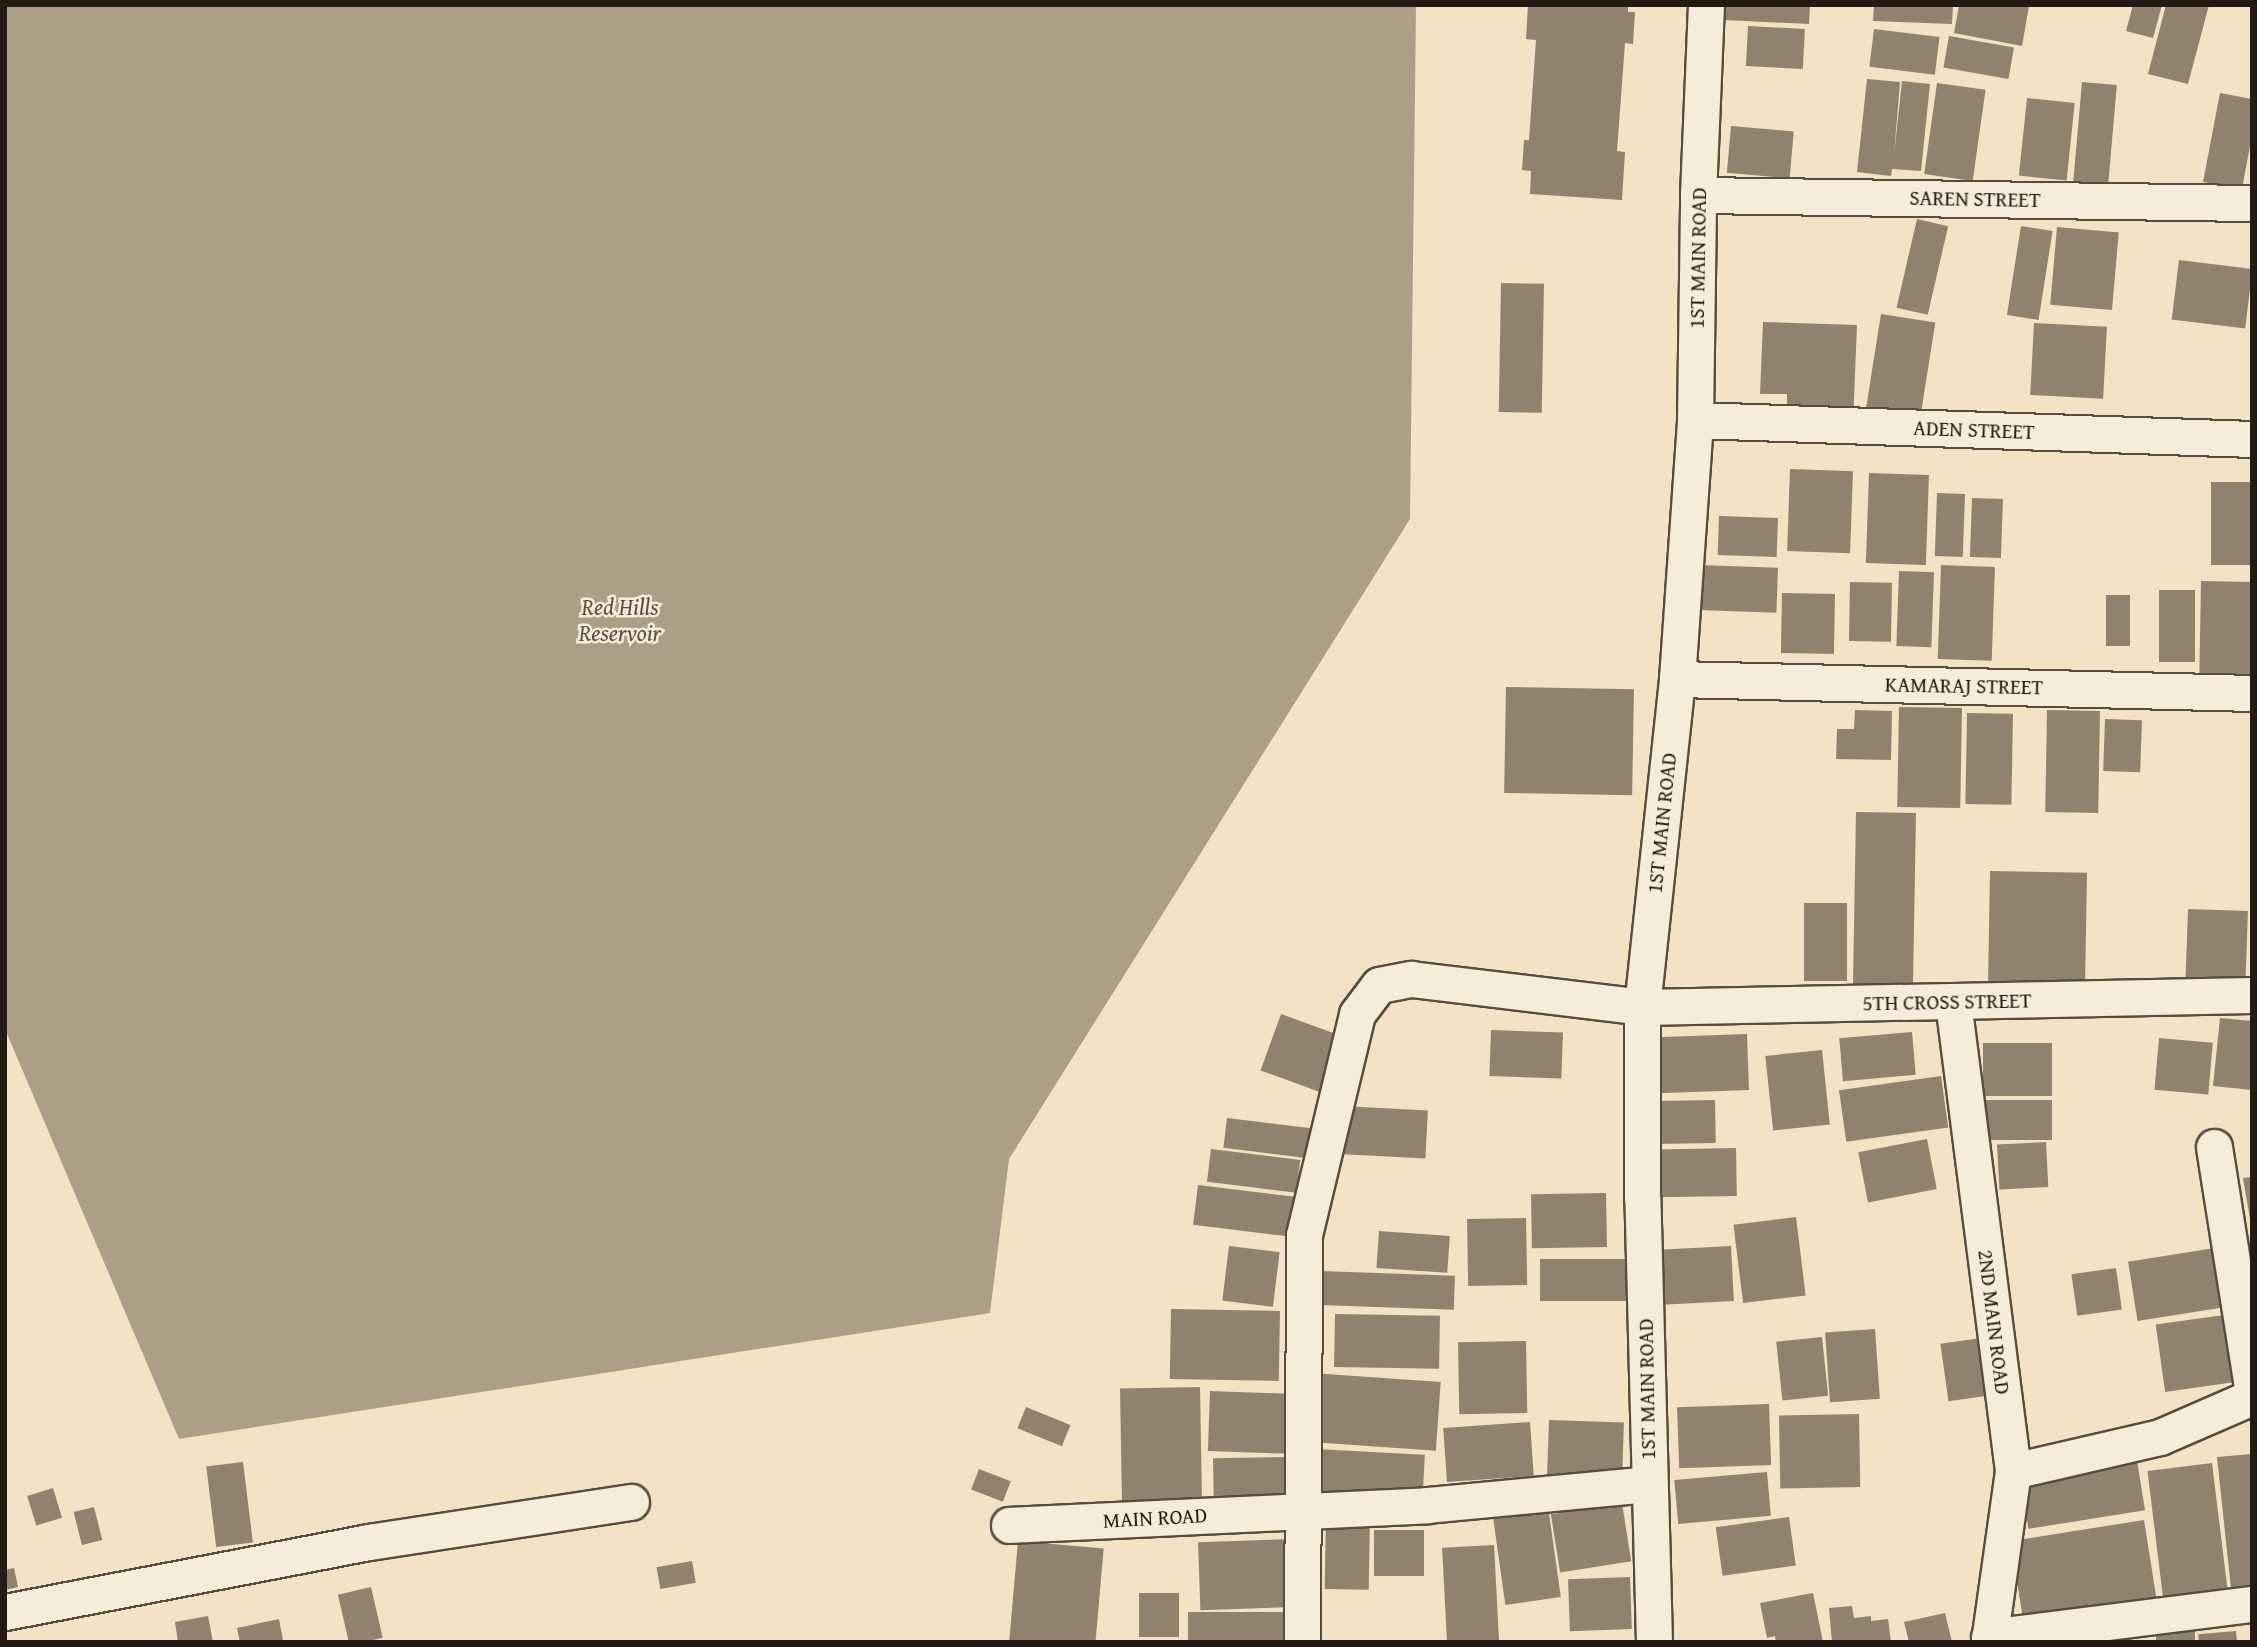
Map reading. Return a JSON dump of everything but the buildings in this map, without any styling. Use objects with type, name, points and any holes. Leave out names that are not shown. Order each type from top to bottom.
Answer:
[{"type":"street","name":"1ST MAIN ROAD","points":[[1654,1642],[1642,1198],[1642,1007],[1677,680],[1695,420],[1698,195],[1706,5]]},
{"type":"street","name":"SAREN STREET","points":[[1698,195],[2252,203]]},
{"type":"street","name":"ADEN STREET","points":[[1695,420],[2252,439]]},
{"type":"street","name":"KAMARAJ STREET","points":[[1677,680],[2252,693]]},
{"type":"street","name":"5TH CROSS STREET","points":[[1302,1642],[1304,1235],[1357,1014],[1379,985],[1411,979],[1642,1007],[2252,995]]},
{"type":"street","name":"2ND MAIN ROAD","points":[[1953,1002],[2013,1471],[1989,1639]]},
{"type":"street","points":[[2214,1147],[2252,1387]]},
{"type":"street","points":[[2013,1471],[2160,1437],[2252,1396]]},
{"type":"street","name":"MAIN ROAD","points":[[1009,1525],[1427,1505],[1649,1484]]},
{"type":"street","points":[[5,1612],[369,1542],[631,1503]]},
{"type":"street","points":[[1989,1639],[2252,1604]]},
{"type":"water","name":"Red Hills Reservoir","points":[[5,5],[1416,5],[1410,519],[1009,1159],[990,1313],[179,1439],[5,1029]]}]
